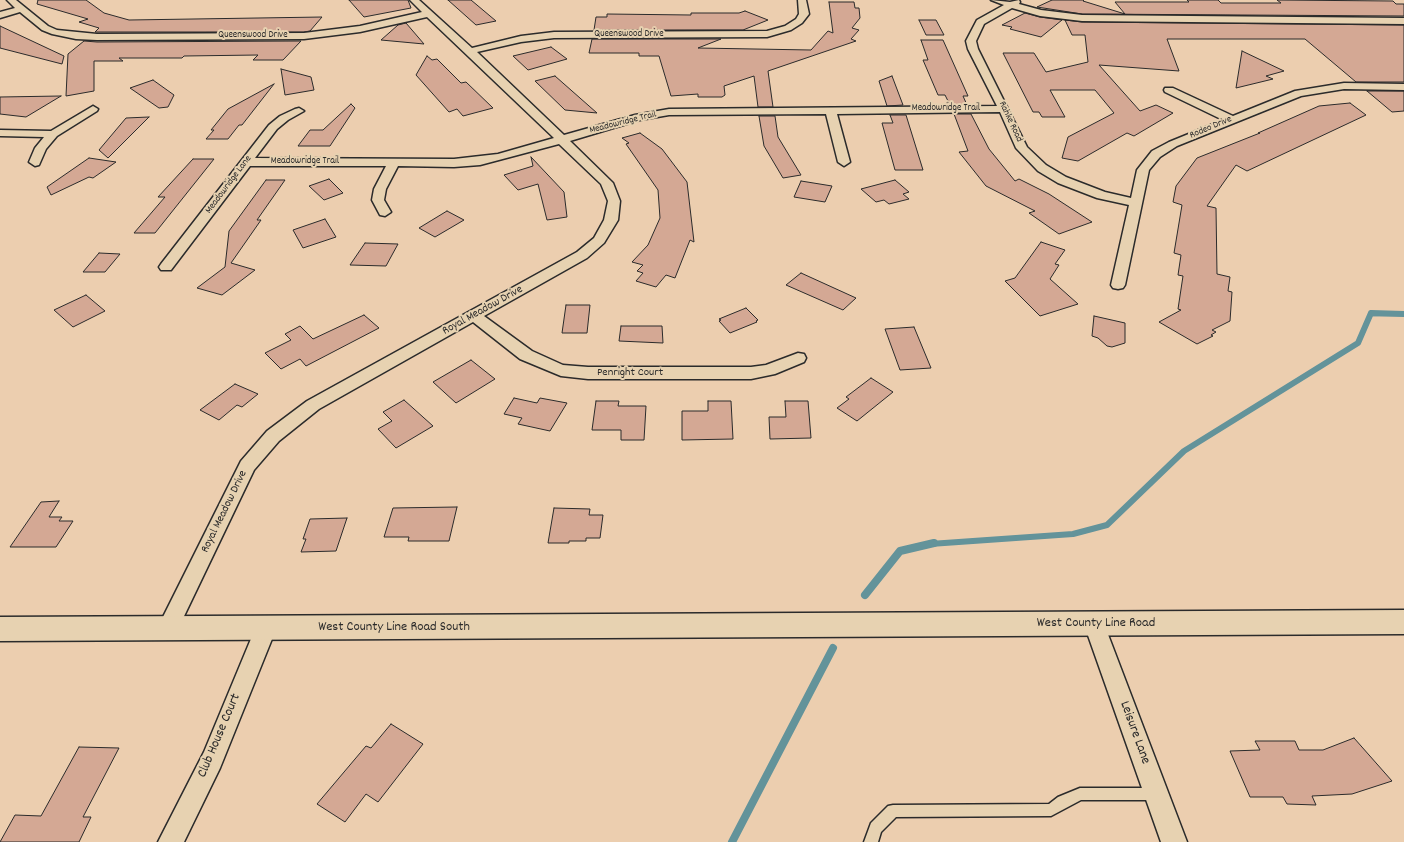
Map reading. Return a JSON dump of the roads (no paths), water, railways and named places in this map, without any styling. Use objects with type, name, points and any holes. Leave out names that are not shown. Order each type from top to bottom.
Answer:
[{"type":"main road","name":"West County Line Road","points":[[789,626],[1404,622]]},
{"type":"main road","name":"West County Line Road South","points":[[0,629],[789,626]]},
{"type":"street","name":"Queenswood Drive","points":[[11,0],[45,28],[76,36],[304,36],[360,29],[428,14]]},
{"type":"street","name":"Royal Meadow Drive","points":[[168,628],[247,466],[273,436],[313,405],[582,255],[599,240],[611,220],[614,201],[607,182],[470,51],[414,0]]},
{"type":"street","name":"Queenswood Drive","points":[[470,51],[516,40],[548,35],[751,35],[772,33],[788,28],[804,16],[802,0]]},
{"type":"street","points":[[995,0],[1045,14],[1082,18],[1404,20]]},
{"type":"street","name":"Rahke Road","points":[[1020,0],[980,22],[971,41],[973,49],[1022,148],[1042,168],[1080,188],[1136,203]]},
{"type":"street","points":[[0,15],[22,9]]},
{"type":"street","name":"Rodeo Drive","points":[[1118,285],[1143,170],[1156,154],[1173,144],[1231,119],[1299,93],[1333,87],[1404,87]]},
{"type":"street","points":[[1168,90],[1231,119]]},
{"type":"street","points":[[35,162],[41,148],[53,134],[93,109]]},
{"type":"street","name":"Meadowridge Trail","points":[[246,162],[454,163],[480,161],[500,157],[639,117],[668,112],[1004,109]]},
{"type":"street","points":[[831,110],[844,162]]},
{"type":"street","name":"Meadowridge Lane","points":[[166,267],[273,127],[284,118],[299,111]]},
{"type":"street","points":[[0,133],[53,134]]},
{"type":"street","points":[[385,212],[378,200],[380,189],[394,162]]},
{"type":"street","name":"Penright Court","points":[[474,316],[526,355],[561,370],[588,373],[751,373],[769,370],[798,358]]},
{"type":"street","name":"Leisure Lane","points":[[1094,624],[1174,842]]},
{"type":"street","name":"Club House Court","points":[[171,842],[212,760],[265,629]]},
{"type":"lane","points":[[870,842],[876,828],[893,811],[1051,810],[1062,802],[1080,794],[1157,794]]},
{"type":"waterway","points":[[930,544],[1073,534],[1107,525],[1184,451],[1358,343],[1371,313],[1404,314],[1371,314]]},
{"type":"waterway","points":[[865,595],[900,551],[934,543]]},
{"type":"waterway","points":[[732,842],[833,648]]}]
